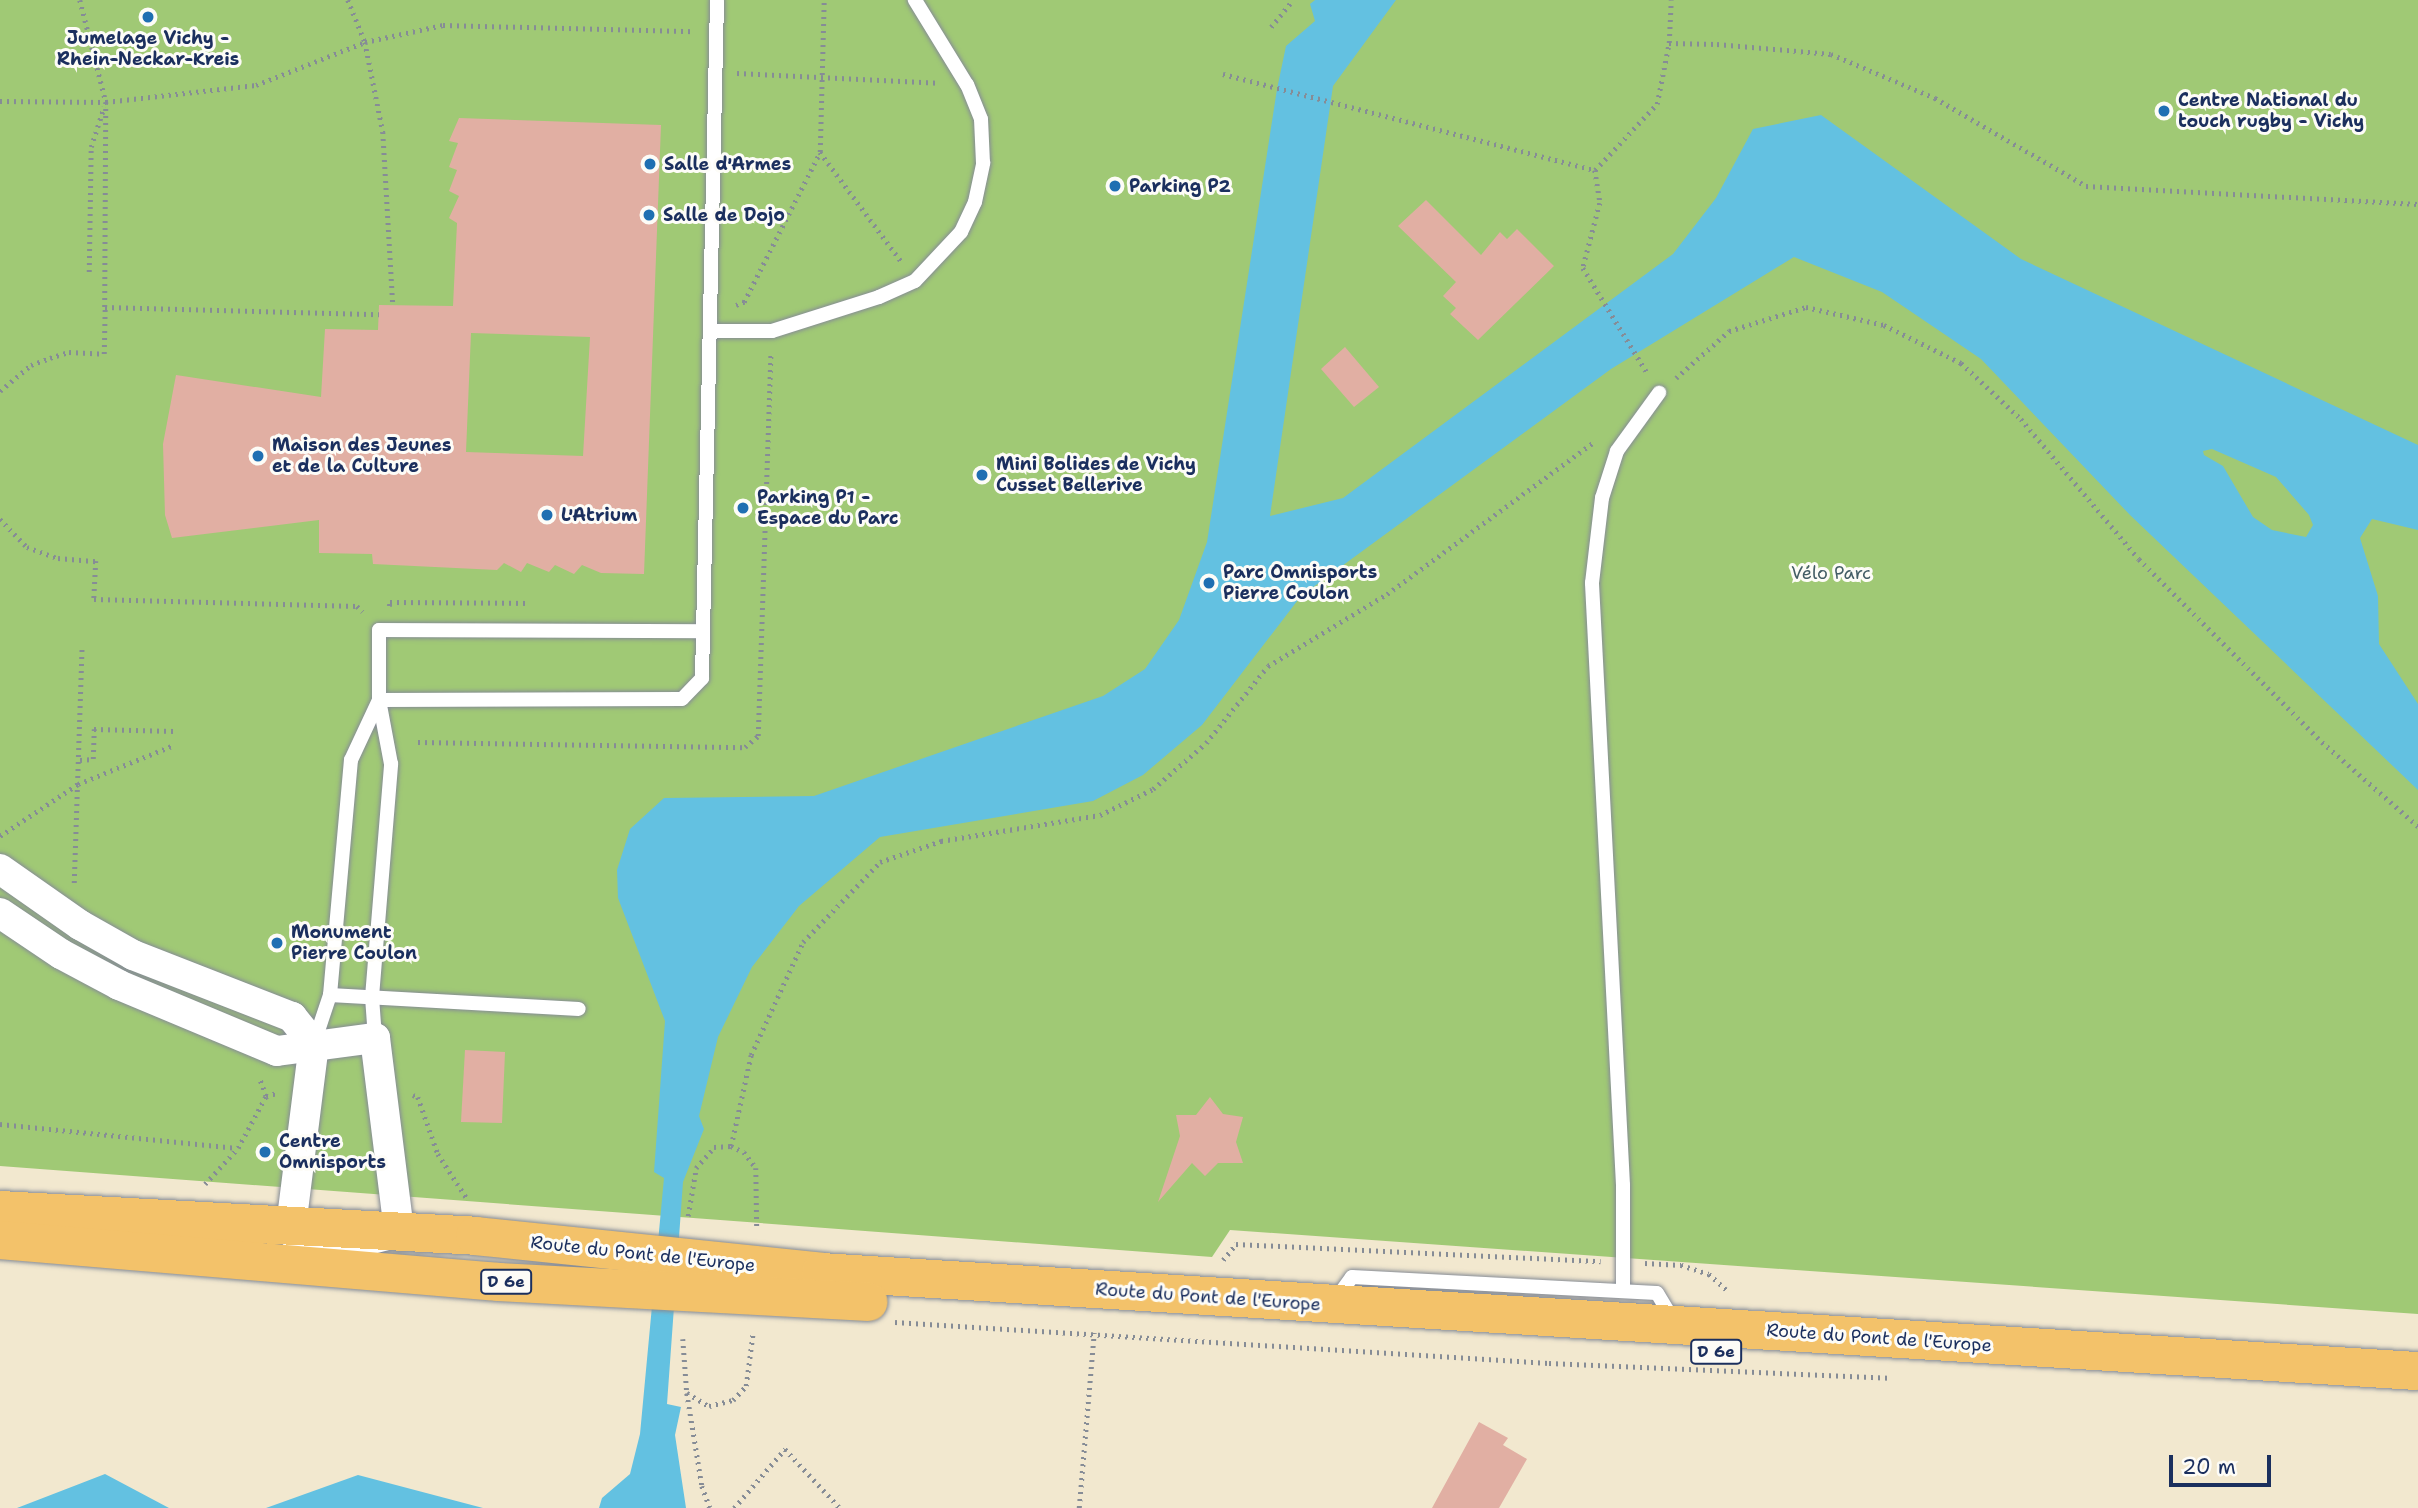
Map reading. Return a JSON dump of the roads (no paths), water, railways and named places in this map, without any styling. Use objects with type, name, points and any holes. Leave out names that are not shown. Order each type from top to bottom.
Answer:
[{"type":"main road","name":"Route du Pont de l'Europe","points":[[0,1210],[475,1236],[821,1272],[2418,1371]]},
{"type":"main road","name":"Route du Pont de l'Europe","points":[[0,1240],[238,1259],[341,1259],[499,1282],[1095,1324],[2418,1392]]},
{"type":"street","points":[[0,869],[80,925],[133,955],[292,1017],[314,1044],[291,1225],[341,1259],[398,1232],[375,1038],[314,1044],[276,1051],[195,1018],[61,954],[0,913]]},
{"type":"lane","points":[[379,700],[682,699],[702,678],[717,0]]},
{"type":"lane","points":[[710,324],[772,331],[915,281],[961,232],[975,202],[983,163],[981,120],[967,85],[915,0]]},
{"type":"lane","points":[[1623,1291],[1592,583],[1602,498],[1617,451],[1659,393]]},
{"type":"lane","points":[[375,1038],[372,997],[391,764],[379,700],[379,630],[703,631]]},
{"type":"lane","points":[[314,1044],[330,995],[351,761],[379,700]]},
{"type":"lane","points":[[330,995],[579,1009]]},
{"type":"lane","points":[[1331,1305],[1352,1277],[1623,1291],[1657,1293],[1676,1325]]},
{"type":"water","points":[[1315,0],[1396,0],[1333,86],[1270,516],[1343,498],[1673,254],[1716,198],[1753,129],[1821,115],[2021,259],[2418,445],[2418,530],[2372,519],[2360,538],[2378,596],[2379,644],[2418,704],[2418,790],[2130,515],[1981,359],[1882,292],[1794,257],[1611,369],[1301,596],[1202,725],[1143,775],[1093,801],[880,837],[799,906],[752,967],[718,1037],[699,1116],[704,1129],[683,1182],[667,1404],[681,1407],[675,1435],[686,1508],[599,1508],[602,1498],[630,1474],[640,1434],[664,1178],[654,1172],[665,1021],[618,898],[617,870],[630,829],[664,798],[814,796],[1103,696],[1145,669],[1179,620],[1207,542],[1277,89],[1286,46],[1315,21],[1310,4]],"holes":[[[2212,449],[2276,477],[2309,515],[2313,525],[2306,537],[2272,530],[2253,517],[2223,466],[2204,455],[2203,451]]]},
{"type":"water","points":[[105,1474],[169,1508],[17,1508],[74,1486]]},
{"type":"water","points":[[358,1475],[483,1508],[266,1508]]},
{"type":"place","name":"Jumelage Vichy - Rhein-Neckar-Kreis","points":[[148,17]]},
{"type":"place","name":"Centre National du touch rugby - Vichy","points":[[2164,111]]},
{"type":"place","name":"Salle d'Armes","points":[[650,164]]},
{"type":"place","name":"Parking P2","points":[[1115,186]]},
{"type":"place","name":"Salle de Dojo","points":[[649,215]]},
{"type":"place","name":"Maison des Jeunes et de la Culture","points":[[258,456]]},
{"type":"place","name":"Mini Bolides de Vichy Cusset Bellerive","points":[[982,475]]},
{"type":"place","name":"Parking P1 - Espace du Parc","points":[[743,508]]},
{"type":"place","name":"L'Atrium","points":[[547,515]]},
{"type":"place","name":"Parc Omnisports Pierre Coulon","points":[[1209,583]]},
{"type":"place","name":"Monument Pierre Coulon","points":[[277,943]]},
{"type":"place","name":"Centre Omnisports","points":[[265,1152]]},
{"type":"park label","name":"Vélo Parc","points":[[1831,573]]}]
